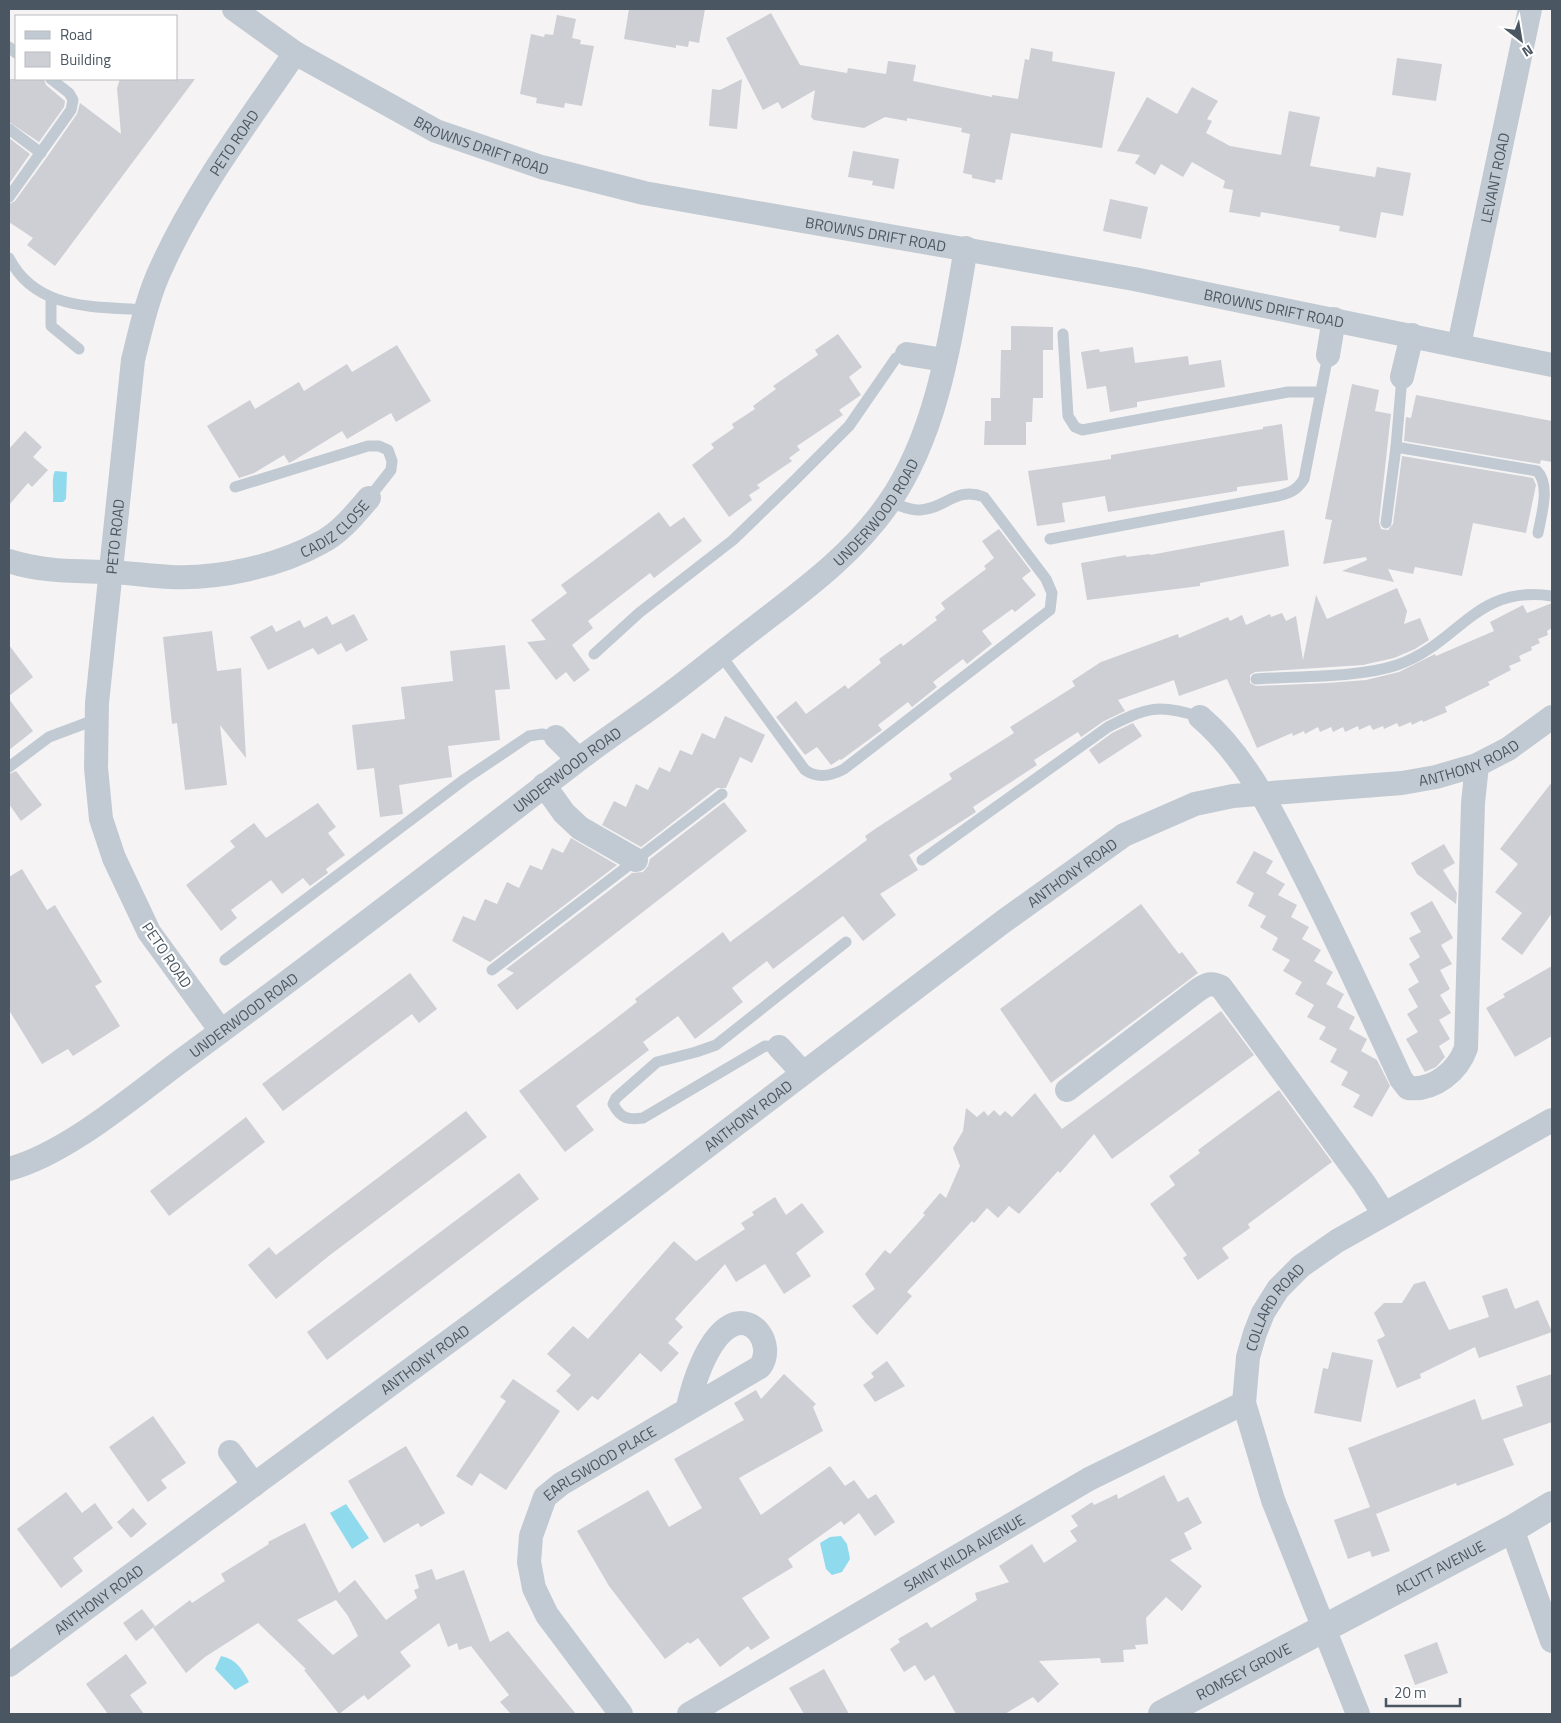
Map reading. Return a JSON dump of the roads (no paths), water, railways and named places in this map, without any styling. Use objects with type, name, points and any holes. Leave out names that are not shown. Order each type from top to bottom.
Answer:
[{"type":"street","name":"BROWNS DRIFT ROAD","points":[[234,9],[295,53],[436,131],[540,167],[644,193],[1134,279],[1552,365]]},
{"type":"street","name":"LEVANT ROAD","points":[[1459,345],[1530,9]]},
{"type":"street","name":"PETO ROAD","points":[[221,1031],[149,932],[114,858],[101,819],[96,768],[97,719],[133,360],[145,310],[161,266],[201,190],[295,53]]},
{"type":"street","name":"UNDERWOOD ROAD","points":[[9,1169],[58,1149],[221,1031],[578,759],[662,700],[828,572],[863,536],[889,502],[917,452],[928,424],[944,360],[966,248]]},
{"type":"street","points":[[1328,355],[1334,319]]},
{"type":"street","points":[[1402,377],[1412,335]]},
{"type":"street","points":[[907,354],[944,360]]},
{"type":"street","name":"CADIZ CLOSE","points":[[9,561],[66,572],[112,572],[172,577],[222,576],[300,553],[324,542],[350,520],[369,498]]},
{"type":"street","points":[[1200,717],[1236,756],[1261,793],[1347,959],[1401,1080],[1408,1088],[1426,1088],[1456,1069],[1466,1048],[1473,803],[1477,765]]},
{"type":"street","name":"ANTHONY ROAD","points":[[9,1666],[494,1308],[1012,915],[1124,835],[1195,804],[1233,796],[1402,783],[1436,777],[1477,765],[1508,749],[1552,717]]},
{"type":"street","points":[[556,737],[578,759]]},
{"type":"street","points":[[544,785],[564,813],[580,828],[636,860]]},
{"type":"street","points":[[1067,1090],[1198,990],[1208,984],[1222,986],[1364,1183],[1384,1214]]},
{"type":"street","points":[[779,1047],[803,1073]]},
{"type":"street","name":"COLLARD ROAD","points":[[1358,1714],[1273,1500],[1244,1403],[1248,1357],[1255,1333],[1278,1289],[1301,1266],[1330,1246],[1384,1214],[1552,1120]]},
{"type":"street","name":"SAINT KILDA AVENUE","points":[[689,1714],[1089,1479],[1244,1403]]},
{"type":"street","name":"EARLSWOOD PLACE","points":[[621,1714],[547,1615],[534,1588],[529,1562],[531,1536],[545,1497],[561,1484],[688,1407]]},
{"type":"street","points":[[230,1452],[254,1485]]},
{"type":"street","name":"ACUTT AVENUE","points":[[1324,1627],[1512,1529],[1552,1505]]},
{"type":"street","points":[[1512,1529],[1552,1642]]},
{"type":"street","name":"ROMSEY GROVE","points":[[1162,1714],[1324,1627]]},
{"type":"lane","points":[[9,197],[73,106],[73,100],[69,93],[52,80]]},
{"type":"lane","points":[[9,129],[40,153]]},
{"type":"lane","points":[[9,258],[14,269],[31,285],[51,298],[80,305],[145,310]]},
{"type":"lane","points":[[51,298],[52,326],[61,336],[79,349]]},
{"type":"lane","points":[[1063,334],[1068,416],[1075,427],[1082,430],[1288,392],[1320,392]]},
{"type":"lane","points":[[594,654],[639,613],[733,540],[787,489],[849,426],[896,358],[907,354]]},
{"type":"lane","points":[[1050,538],[1290,493],[1299,487],[1304,479],[1328,355]]},
{"type":"lane","points":[[1386,523],[1396,447],[1402,377]]},
{"type":"lane","name":"CADIZ CLOSE","points":[[235,487],[351,451],[379,446],[388,450],[392,465],[391,470],[369,498]]},
{"type":"lane","points":[[1396,447],[1537,472],[1544,481],[1538,533]]},
{"type":"lane","points":[[720,654],[806,770],[812,774],[828,776],[844,769],[1050,610],[1052,593],[1046,579],[984,497],[966,493],[931,508],[917,511],[889,502]]},
{"type":"lane","points":[[1256,679],[1362,672],[1396,665],[1419,656],[1476,612],[1502,598],[1536,593],[1552,596]]},
{"type":"lane","points":[[922,860],[1108,727],[1138,712],[1156,708],[1174,708],[1200,717]]},
{"type":"lane","points":[[9,767],[49,737],[97,719]]},
{"type":"lane","points":[[224,960],[465,779],[529,736],[542,734],[556,737]]},
{"type":"lane","points":[[492,970],[722,794]]},
{"type":"lane","points":[[779,1047],[765,1046],[643,1118],[629,1120],[622,1117],[613,1104],[616,1098],[657,1062],[716,1045],[846,942]]},
{"type":"water","points":[[55,471],[67,472],[66,499],[63,502],[53,502]]},
{"type":"water","points":[[346,1504],[369,1538],[352,1549],[330,1513]]},
{"type":"water","points":[[841,1536],[847,1544],[850,1559],[842,1572],[832,1575],[826,1569],[820,1543],[830,1537]]},
{"type":"water","points":[[221,1656],[238,1665],[249,1682],[235,1690],[215,1669]]}]
